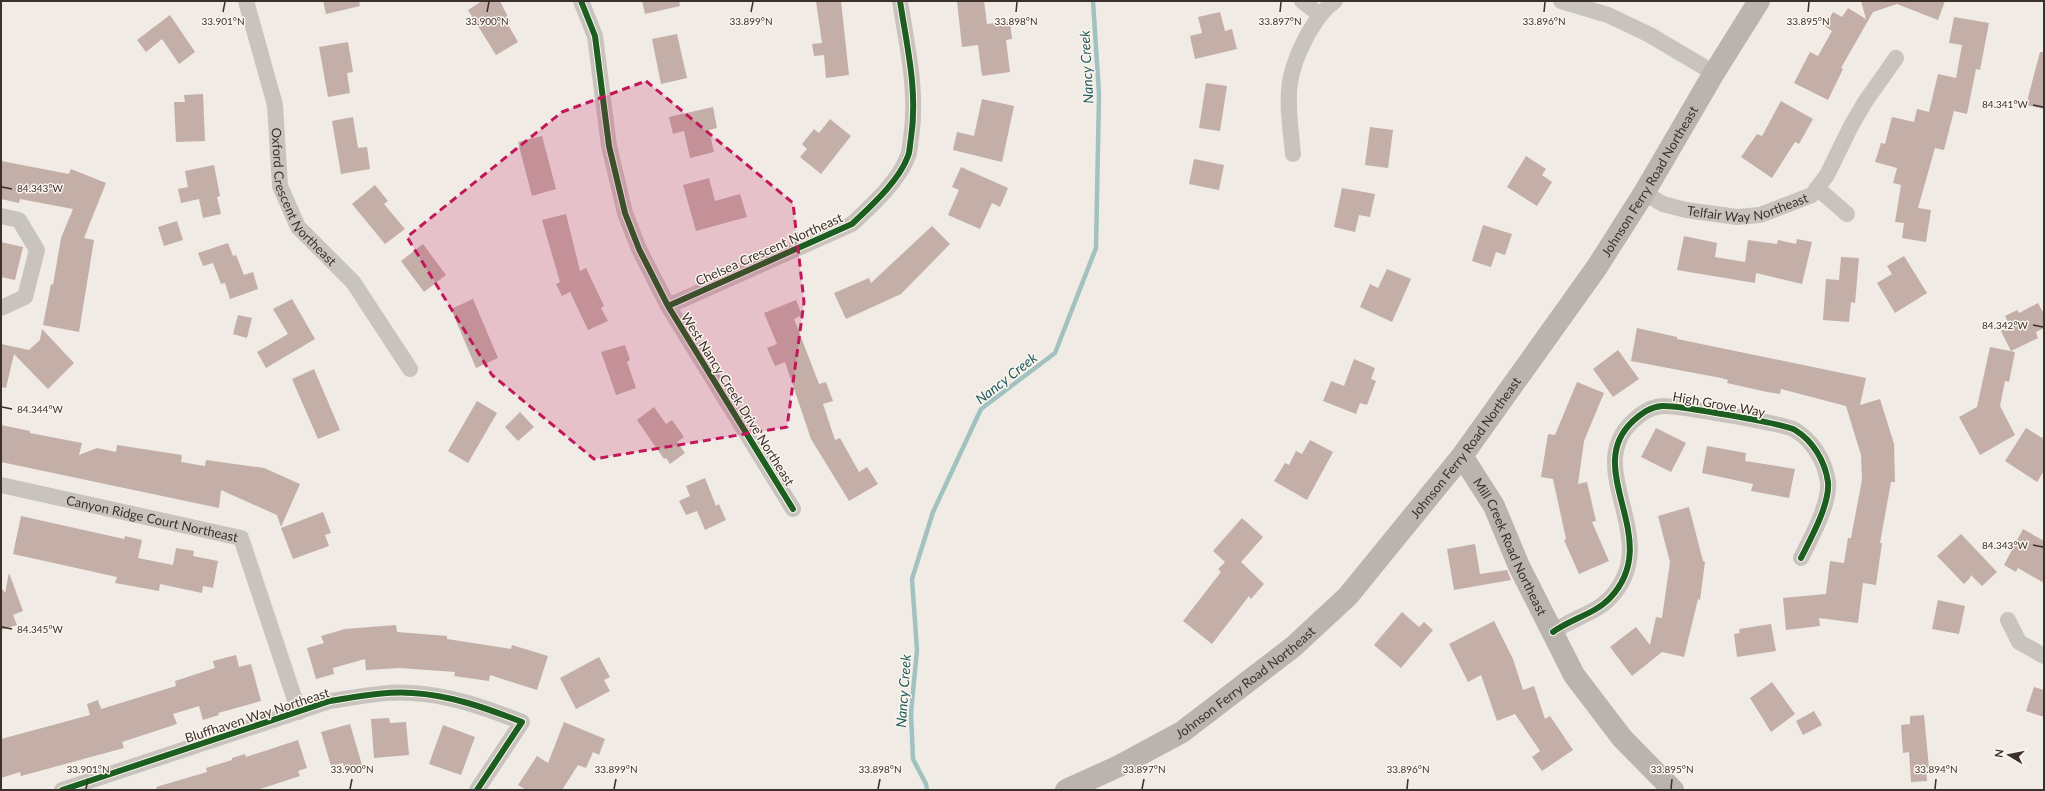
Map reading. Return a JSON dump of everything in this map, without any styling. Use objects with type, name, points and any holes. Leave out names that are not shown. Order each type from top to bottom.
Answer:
[{"type":"main road","name":"Johnson Ferry Road Northeast","points":[[1066,790],[1118,766],[1182,732],[1293,647],[1348,596],[1462,456],[1597,267],[1644,193],[1714,73],[1759,1]]},
{"type":"main road","name":"Mill Creek Road Northeast","points":[[1462,456],[1494,506],[1519,566],[1574,675],[1622,738],[1672,790]]},
{"type":"street","name":"Oxford Crescent Northeast","points":[[246,1],[275,105],[280,186],[298,227],[352,282],[410,369]]},
{"type":"street","name":"West Nancy Creek Drive Northeast","points":[[581,1],[595,36],[608,146],[625,213],[639,249],[668,306],[793,509]]},
{"type":"street","name":"Chelsea Crescent Northeast","points":[[668,306],[852,224],[876,201],[895,178],[908,156],[912,129],[914,87],[900,1]]},
{"type":"street","points":[[1302,1],[1320,14]]},
{"type":"street","points":[[1293,154],[1287,96],[1290,76],[1298,52],[1320,14],[1335,1]]},
{"type":"street","points":[[1561,1],[1608,15],[1650,36],[1714,73]]},
{"type":"street","name":"Telfair Way Northeast","points":[[1644,193],[1663,204],[1686,210],[1737,218],[1760,215],[1812,195],[1827,175],[1851,126],[1865,102],[1896,58]]},
{"type":"street","points":[[1817,188],[1847,214]]},
{"type":"street","points":[[1,216],[19,220],[37,250],[25,297],[1,308]]},
{"type":"street","name":"High Grove Way","points":[[1553,632],[1609,599],[1622,583],[1629,566],[1631,546],[1630,534],[1616,480],[1616,458],[1620,437],[1633,422],[1649,409],[1663,406],[1732,416],[1794,429],[1812,444],[1824,465],[1828,483],[1822,515],[1801,558]]},
{"type":"street","name":"Canyon Ridge Court Northeast","points":[[1,485],[241,538],[299,712]]},
{"type":"street","points":[[2008,620],[2019,642],[2044,656]]},
{"type":"street","name":"Bluffhaven Way Northeast","points":[[62,790],[330,701],[374,694],[412,692],[472,703],[522,722],[477,790]]},
{"type":"highlighted area","points":[[646,81],[793,203],[804,302],[787,427],[594,459],[492,375],[407,237],[562,112]]},
{"type":"building","points":[[323,1],[359,1],[360,6],[326,14]]},
{"type":"building","points":[[482,1],[500,1],[510,21],[507,23],[518,42],[496,55],[468,10]]},
{"type":"building","points":[[642,1],[679,1],[680,6],[645,14]]},
{"type":"building","points":[[816,1],[841,1],[849,75],[826,78],[824,55],[814,56],[812,44],[822,43]]},
{"type":"building","points":[[957,1],[984,1],[987,24],[1010,21],[1012,39],[1006,40],[1010,72],[982,76],[978,45],[962,47]]},
{"type":"building","points":[[1861,1],[1945,1],[1938,20],[1897,4],[1873,12],[1841,68],[1843,69],[1828,100],[1794,83],[1810,52],[1818,56],[1832,31],[1825,26],[1833,12],[1842,17],[1848,8],[1866,19]]},
{"type":"building","points":[[1220,12],[1225,31],[1232,29],[1237,49],[1195,59],[1190,36],[1202,33],[1198,17]]},
{"type":"building","points":[[170,15],[195,52],[179,64],[162,39],[146,52],[137,40]]},
{"type":"building","points":[[1954,17],[1989,23],[1980,70],[1976,69],[1967,114],[1954,111],[1944,150],[1935,148],[1918,208],[1931,210],[1926,242],[1902,238],[1904,223],[1895,222],[1901,185],[1893,183],[1897,168],[1875,162],[1881,143],[1885,144],[1892,117],[1914,122],[1917,109],[1929,112],[1938,74],[1956,78],[1962,45],[1949,43]]},
{"type":"building","points":[[677,34],[687,78],[661,84],[652,39]]},
{"type":"building","points":[[348,42],[353,72],[347,73],[350,93],[328,97],[319,47]]},
{"type":"building","points":[[2040,52],[2044,52],[2044,109],[2026,105]]},
{"type":"building","points":[[1206,83],[1227,86],[1220,131],[1199,128]]},
{"type":"building","points":[[203,94],[205,141],[176,142],[174,102],[185,102],[184,95]]},
{"type":"building","points":[[982,99],[1014,106],[1002,162],[953,150],[957,132],[974,136]]},
{"type":"building","points":[[1781,101],[1813,119],[1799,144],[1795,142],[1772,178],[1741,157],[1757,134],[1762,136]]},
{"type":"building","points":[[713,107],[717,128],[709,130],[714,152],[690,158],[684,131],[673,134],[669,117]]},
{"type":"building","points":[[353,117],[358,148],[367,147],[370,169],[341,174],[332,121]]},
{"type":"building","points":[[830,119],[851,136],[821,174],[800,157],[807,149],[802,144],[814,129],[819,133]]},
{"type":"building","points":[[1370,127],[1393,130],[1388,168],[1365,165]]},
{"type":"building","points":[[542,136],[556,189],[532,196],[518,142]]},
{"type":"building","points":[[1526,156],[1546,169],[1542,175],[1552,182],[1537,206],[1507,187]]},
{"type":"building","points":[[1194,159],[1224,165],[1219,190],[1189,184]]},
{"type":"building","points":[[1,161],[69,174],[71,169],[106,183],[84,238],[94,240],[79,332],[43,325],[51,284],[53,285],[61,238],[73,209],[20,199],[19,203],[1,199]]},
{"type":"building","points":[[214,165],[220,196],[217,197],[221,214],[203,218],[199,199],[181,203],[178,189],[188,187],[185,171]]},
{"type":"building","points":[[961,167],[1008,188],[1000,207],[992,203],[980,229],[948,215],[959,190],[952,187]]},
{"type":"building","points":[[709,178],[715,201],[740,194],[747,217],[696,231],[683,185]]},
{"type":"building","points":[[375,185],[388,201],[384,204],[405,229],[385,244],[352,204]]},
{"type":"building","points":[[1342,188],[1375,194],[1370,217],[1359,215],[1355,232],[1334,227]]},
{"type":"building","points":[[566,214],[580,271],[586,268],[604,306],[601,308],[608,321],[588,330],[570,292],[562,296],[556,284],[560,282],[542,220]]},
{"type":"building","points":[[177,221],[183,240],[164,246],[158,227]]},
{"type":"building","points":[[1483,225],[1512,234],[1505,255],[1496,252],[1491,267],[1472,261]]},
{"type":"building","points":[[932,226],[950,244],[901,294],[846,319],[834,293],[869,278],[871,283]]},
{"type":"building","points":[[1684,236],[1717,243],[1715,257],[1745,262],[1748,240],[1777,244],[1778,240],[1796,244],[1797,239],[1812,242],[1802,284],[1756,273],[1755,283],[1677,270]]},
{"type":"building","points":[[1,242],[23,247],[15,280],[1,277]]},
{"type":"building","points":[[228,243],[233,256],[236,255],[244,275],[253,272],[258,289],[230,299],[225,283],[221,284],[213,263],[203,266],[198,253]]},
{"type":"building","points":[[423,244],[446,275],[424,292],[401,261]]},
{"type":"building","points":[[1904,256],[1927,293],[1895,313],[1877,283],[1892,274],[1887,266]]},
{"type":"building","points":[[1841,257],[1859,258],[1855,303],[1851,302],[1849,322],[1823,320],[1826,279],[1839,280]]},
{"type":"building","points":[[1387,269],[1411,279],[1392,322],[1360,307],[1370,284],[1378,288]]},
{"type":"building","points":[[292,299],[315,339],[266,368],[257,352],[288,334],[273,309]]},
{"type":"building","points":[[473,299],[498,358],[476,368],[451,309]]},
{"type":"building","points":[[796,300],[802,315],[794,319],[819,384],[826,382],[833,401],[823,404],[835,440],[840,438],[859,472],[867,467],[878,484],[849,501],[811,439],[785,362],[775,366],[767,348],[777,344],[764,313]]},
{"type":"building","points":[[2038,303],[2044,314],[2044,328],[2036,332],[2038,338],[2011,351],[2001,331],[2010,326],[2005,316],[2017,310],[2019,313]]},
{"type":"building","points":[[238,315],[252,318],[247,338],[233,334]]},
{"type":"building","points":[[1637,328],[1677,337],[1677,339],[1866,378],[1860,405],[1880,399],[1894,444],[1895,482],[1891,482],[1880,543],[1882,543],[1876,585],[1863,583],[1858,623],[1819,618],[1820,626],[1786,630],[1783,598],[1826,594],[1830,561],[1844,563],[1848,538],[1851,538],[1862,480],[1861,455],[1846,406],[1781,389],[1780,394],[1767,392],[1727,383],[1728,380],[1721,378],[1631,361]]},
{"type":"building","points":[[42,329],[74,363],[48,389],[14,354],[6,388],[1,387],[1,344],[29,350],[40,340]]},
{"type":"building","points":[[625,345],[630,360],[627,362],[636,388],[616,395],[601,352]]},
{"type":"building","points":[[1990,347],[2015,352],[2009,382],[2005,381],[2000,406],[2015,435],[1980,455],[1959,417],[1977,407]]},
{"type":"building","points":[[1618,350],[1639,379],[1613,397],[1593,369]]},
{"type":"building","points":[[1354,359],[1375,368],[1371,379],[1376,381],[1367,405],[1360,403],[1356,414],[1323,401],[1331,381],[1344,386]]},
{"type":"building","points":[[314,369],[340,430],[318,439],[292,379]]},
{"type":"building","points":[[1577,382],[1604,393],[1584,441],[1578,484],[1587,482],[1596,521],[1592,522],[1609,561],[1579,574],[1564,540],[1566,539],[1553,479],[1541,477],[1548,434],[1555,435]]},
{"type":"building","points":[[477,401],[497,413],[468,463],[448,451]]},
{"type":"building","points":[[654,407],[666,424],[672,420],[684,437],[677,442],[685,453],[670,464],[666,458],[664,459],[637,420]]},
{"type":"building","points":[[520,412],[534,427],[518,441],[505,427]]},
{"type":"building","points":[[1,425],[30,431],[30,433],[82,443],[79,455],[97,448],[116,452],[117,445],[182,455],[181,462],[205,466],[206,460],[264,468],[300,484],[281,527],[277,515],[221,490],[219,508],[1,462]]},
{"type":"building","points":[[1656,428],[1686,443],[1671,472],[1641,457]]},
{"type":"building","points":[[2026,428],[2044,439],[2044,471],[2037,482],[2005,461]]},
{"type":"building","points":[[1310,440],[1333,452],[1307,500],[1274,481],[1285,463],[1289,465],[1296,451],[1302,454]]},
{"type":"building","points":[[1707,446],[1746,453],[1745,461],[1795,469],[1789,498],[1751,491],[1753,484],[1702,473]]},
{"type":"building","points":[[705,478],[716,506],[719,504],[726,520],[705,530],[697,511],[686,515],[679,501],[690,496],[686,486]]},
{"type":"building","points":[[1689,507],[1703,561],[1705,562],[1700,600],[1698,599],[1684,657],[1662,652],[1632,676],[1610,647],[1636,627],[1650,645],[1656,617],[1662,618],[1670,562],[1658,516]]},
{"type":"building","points":[[323,512],[331,533],[325,535],[329,546],[293,559],[281,528]]},
{"type":"building","points":[[21,516],[124,539],[125,536],[142,540],[138,558],[173,565],[176,548],[194,551],[193,556],[218,561],[213,588],[203,586],[202,593],[160,584],[159,591],[115,583],[117,577],[13,554]]},
{"type":"building","points":[[1242,518],[1263,537],[1241,562],[1264,584],[1251,599],[1249,596],[1212,644],[1183,621],[1221,572],[1218,569],[1225,562],[1213,551]]},
{"type":"building","points":[[2023,529],[2044,541],[2044,583],[2018,568],[2016,572],[2004,565]]},
{"type":"building","points":[[1961,534],[1997,572],[1982,586],[1971,575],[1964,584],[1937,556]]},
{"type":"building","points":[[1475,544],[1480,574],[1507,570],[1511,580],[1454,590],[1447,549]]},
{"type":"building","points":[[9,573],[23,611],[13,615],[17,625],[1,630],[1,587],[5,593]]},
{"type":"building","points":[[1938,600],[1965,606],[1959,634],[1932,629]]},
{"type":"building","points":[[1402,612],[1419,627],[1424,622],[1433,630],[1401,668],[1374,645]]},
{"type":"building","points":[[1494,621],[1513,659],[1523,690],[1534,686],[1545,719],[1550,716],[1573,750],[1542,771],[1532,757],[1540,751],[1515,714],[1497,721],[1481,675],[1468,682],[1449,644]]},
{"type":"building","points":[[1771,624],[1776,651],[1737,657],[1734,634],[1740,633],[1739,629]]},
{"type":"building","points":[[396,625],[397,632],[447,636],[447,639],[511,649],[512,645],[548,656],[537,690],[490,675],[489,681],[454,676],[455,672],[400,668],[366,670],[365,659],[333,668],[334,674],[316,679],[307,648],[324,643],[321,636],[345,629]]},
{"type":"building","points":[[236,655],[239,667],[251,664],[261,701],[218,713],[219,715],[203,720],[199,706],[173,714],[177,724],[122,742],[124,748],[21,776],[20,772],[1,778],[1,739],[90,715],[87,704],[98,700],[101,709],[176,686],[175,681],[215,668],[213,661]]},
{"type":"building","points":[[599,657],[610,677],[604,680],[610,691],[576,709],[560,678]]},
{"type":"building","points":[[1772,682],[1795,714],[1771,732],[1750,698]]},
{"type":"building","points":[[2034,687],[2044,690],[2044,717],[2026,711]]},
{"type":"building","points":[[1814,711],[1822,725],[1803,735],[1796,721]]},
{"type":"building","points":[[1924,715],[1929,768],[1926,769],[1927,781],[1911,782],[1909,752],[1903,753],[1901,725],[1910,724],[1910,716]]},
{"type":"building","points":[[389,718],[390,723],[406,722],[409,755],[374,758],[371,719]]},
{"type":"building","points":[[564,722],[605,739],[599,755],[593,752],[586,768],[578,765],[562,790],[526,790],[518,785],[537,756],[548,763]]},
{"type":"building","points":[[350,724],[362,765],[345,770],[343,763],[331,766],[321,732]]},
{"type":"building","points":[[443,725],[475,737],[461,775],[429,764]]},
{"type":"building","points":[[298,740],[307,768],[298,771],[300,776],[257,790],[157,790],[156,787],[207,772],[206,768],[232,760],[232,758],[245,754],[246,757]]},
{"type":"waterway","name":"Nancy Creek","points":[[927,790],[926,784],[913,759],[911,713],[917,650],[912,579],[933,512],[981,409],[1055,353],[1096,248],[1099,94],[1093,1]]},
{"type":"cycle path","points":[[581,1],[595,36],[609,146],[625,213],[639,249],[668,306],[793,509]]},
{"type":"cycle path","points":[[668,306],[852,224],[876,201],[898,175],[904,165],[910,149],[913,121],[911,69],[900,1]]},
{"type":"cycle path","points":[[1553,632],[1604,604],[1610,598],[1625,575],[1630,552],[1628,529],[1617,483],[1615,461],[1619,440],[1633,421],[1650,409],[1662,406],[1671,406],[1730,415],[1787,427],[1795,430],[1807,440],[1813,446],[1821,459],[1828,482],[1828,491],[1819,521],[1801,558]]},
{"type":"cycle path","points":[[62,790],[330,701],[392,693],[426,694],[454,699],[522,722],[477,790]]}]
